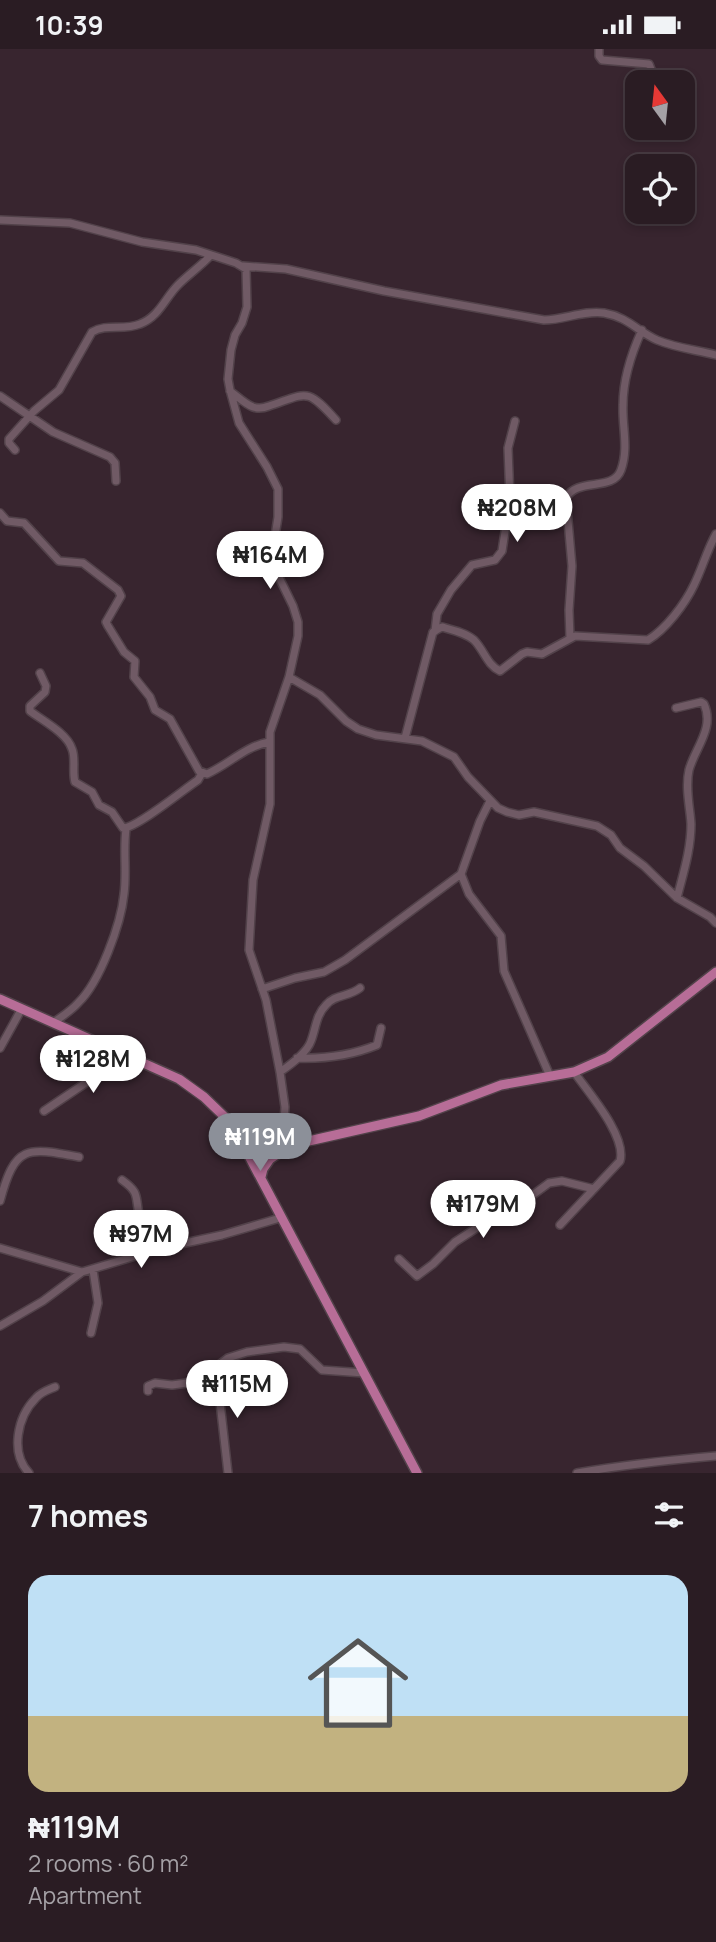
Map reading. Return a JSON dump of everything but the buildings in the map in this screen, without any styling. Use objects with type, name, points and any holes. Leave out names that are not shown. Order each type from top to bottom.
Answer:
[{"type":"main road","points":[[249,1154],[259,1158],[279,1153],[298,1143],[419,1115],[501,1086],[574,1072],[608,1057],[716,972]]},
{"type":"main road","points":[[0,999],[179,1079],[204,1097],[232,1124],[417,1473]]},
{"type":"main road","points":[[261,1177],[263,1169],[279,1153]]},
{"type":"street","points":[[599,49],[602,59],[649,64],[651,70]]},
{"type":"street","points":[[1,210],[3,220],[70,223],[142,242],[196,250],[243,265],[286,269],[384,291],[544,320],[601,312],[627,319],[656,339],[716,355]]},
{"type":"street","points":[[15,450],[8,441],[29,417],[60,390],[92,332],[109,326],[134,326],[153,318],[177,286],[200,268],[211,255]]},
{"type":"street","points":[[243,265],[247,278],[247,307],[235,335],[228,379],[239,423],[268,467],[278,489],[278,517],[271,561],[298,622],[298,636],[289,677],[274,717],[269,742],[270,804],[253,880],[249,950],[262,989],[280,1072],[285,1107],[279,1153]]},
{"type":"street","points":[[570,638],[572,566],[566,498],[576,487],[609,481],[621,473],[625,455],[622,405],[624,391],[635,346],[642,330]]},
{"type":"street","points":[[230,390],[251,407],[258,408],[307,394],[316,399],[336,420]]},
{"type":"street","points":[[0,396],[53,432],[110,457],[116,463],[116,481]]},
{"type":"street","points":[[405,738],[429,641],[435,631],[437,614],[451,590],[472,565],[495,560],[502,551],[510,500],[508,448],[515,421]]},
{"type":"street","points":[[0,513],[7,521],[24,523],[59,561],[83,563],[118,590],[120,601],[106,622],[124,652],[135,661],[134,677],[155,710],[170,719],[202,773]]},
{"type":"street","points":[[435,631],[442,627],[465,635],[476,642],[489,662],[500,671],[522,654],[542,654],[570,638],[579,636],[622,637],[643,641],[655,636],[693,587],[716,534]]},
{"type":"street","points":[[40,673],[45,692],[30,706],[30,711],[61,734],[72,748],[75,782],[92,792],[99,805],[112,812],[120,826],[126,829]]},
{"type":"street","points":[[289,677],[320,695],[358,729],[376,735],[422,741],[454,757],[468,778],[498,808],[519,815],[534,813],[597,826],[611,835],[620,848],[644,866],[677,898],[716,923]]},
{"type":"street","points":[[676,708],[701,702],[709,716],[690,770],[688,791],[691,825],[688,859],[677,898]]},
{"type":"street","points":[[202,773],[207,774],[224,766],[250,746],[269,742]]},
{"type":"street","points":[[53,1023],[78,1003],[94,983],[116,929],[124,895],[123,847],[126,829],[198,780],[202,773]]},
{"type":"street","points":[[262,989],[324,972],[345,960],[461,874],[480,821],[491,801]]},
{"type":"street","points":[[461,874],[469,894],[501,936],[504,971],[550,1076]]},
{"type":"street","points":[[280,1072],[309,1046],[317,1021],[328,1002],[335,997],[347,996],[359,988]]},
{"type":"street","points":[[0,1048],[21,1010]]},
{"type":"street","points":[[297,1058],[329,1059],[369,1048],[377,1045],[381,1028]]},
{"type":"street","points":[[44,1111],[90,1080],[121,1053]]},
{"type":"street","points":[[560,1225],[620,1161],[622,1154],[614,1131],[574,1072]]},
{"type":"street","points":[[0,1201],[11,1168],[18,1158],[26,1153],[51,1152],[79,1157]]},
{"type":"street","points":[[122,1180],[137,1194],[139,1215],[172,1228],[171,1246]]},
{"type":"street","points":[[398,1259],[417,1276],[455,1242],[479,1225],[514,1207],[549,1182],[562,1181],[594,1189]]},
{"type":"street","points":[[0,1326],[43,1301],[82,1272],[280,1218]]},
{"type":"street","points":[[0,1248],[82,1272]]},
{"type":"street","points":[[91,1333],[99,1303],[93,1270]]},
{"type":"street","points":[[148,1391],[150,1384],[187,1383],[228,1358],[247,1352],[291,1346],[300,1349],[322,1370],[364,1373]]},
{"type":"street","points":[[216,1367],[228,1473]]},
{"type":"street","points":[[30,1473],[19,1460],[17,1450],[25,1414],[35,1399],[55,1387]]},
{"type":"street","points":[[577,1473],[636,1462],[716,1456]]}]
